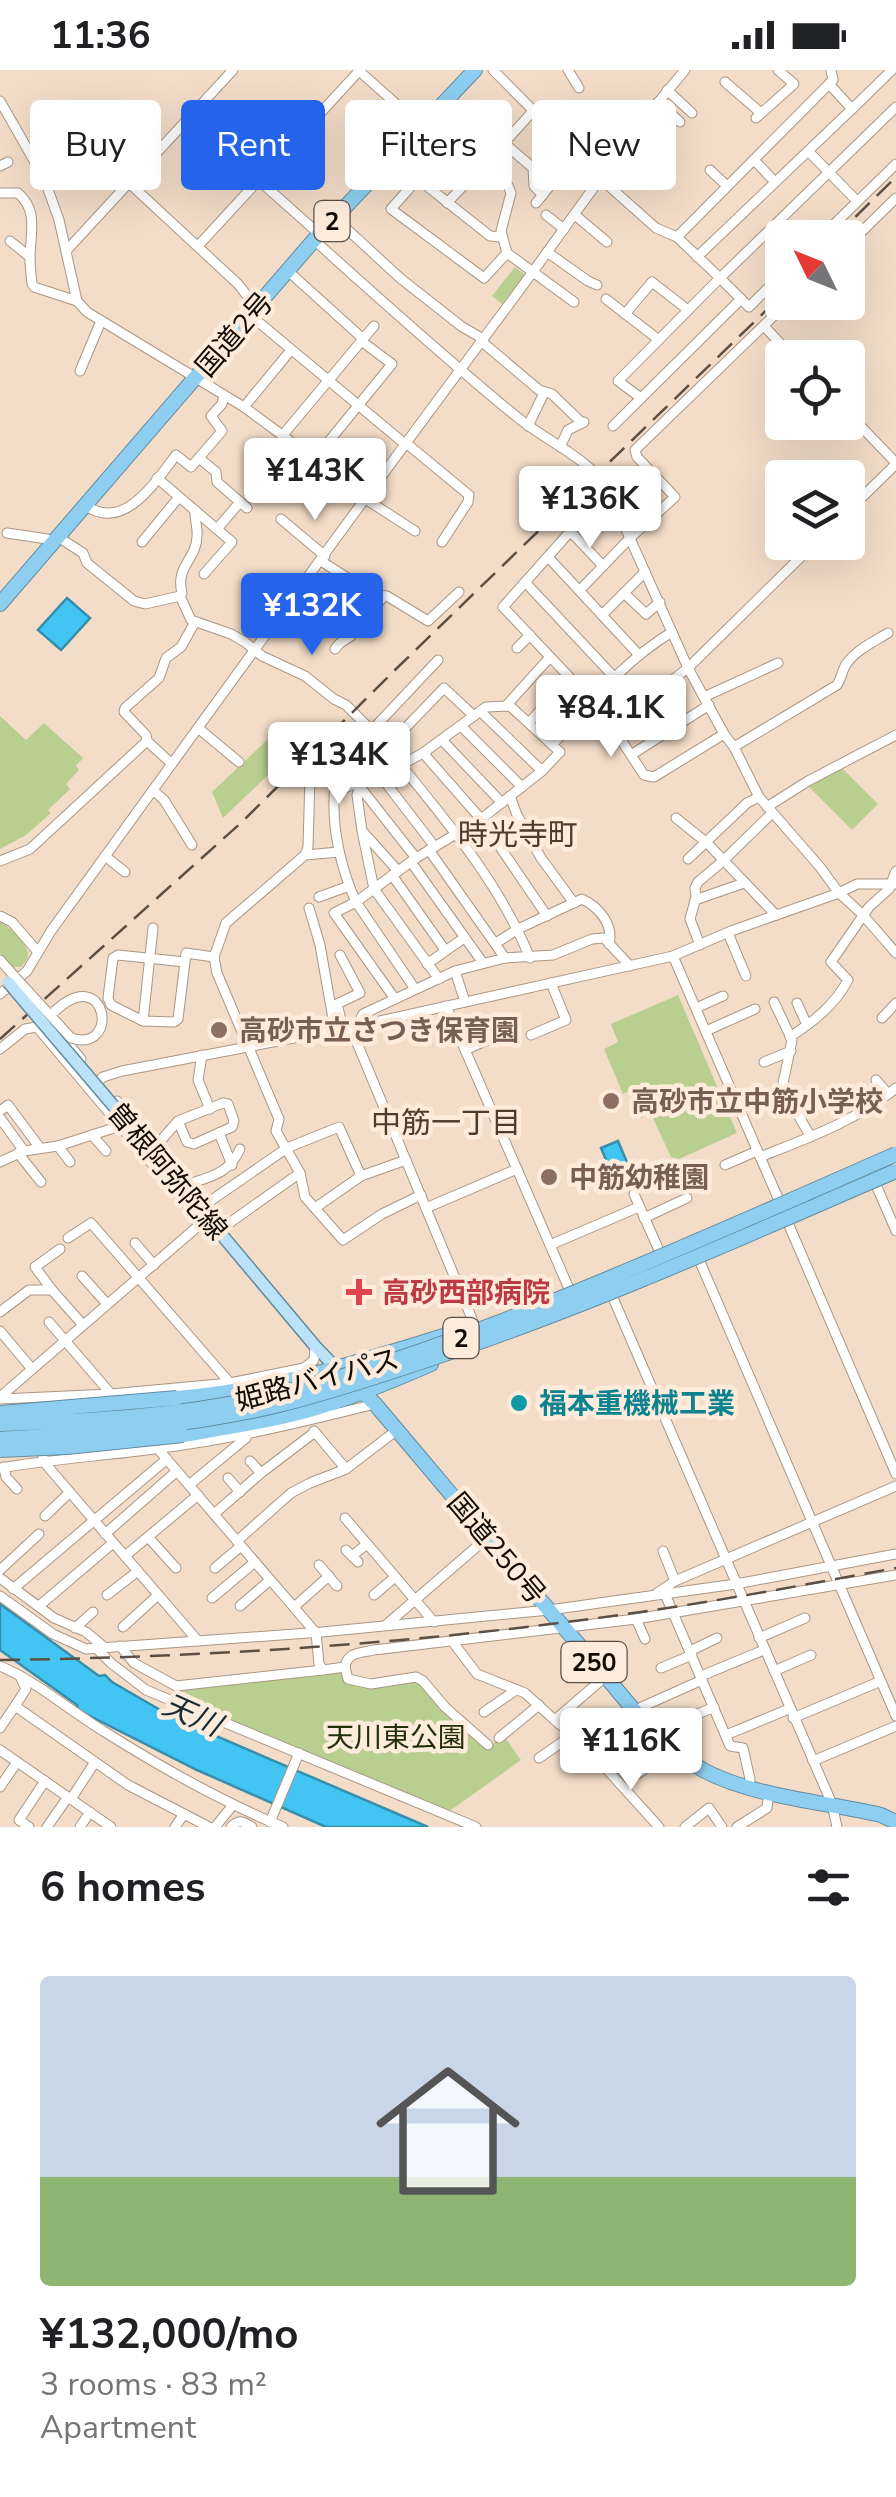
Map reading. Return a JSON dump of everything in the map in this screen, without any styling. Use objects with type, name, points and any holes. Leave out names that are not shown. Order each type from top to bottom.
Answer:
[{"type":"highway","name":"国道2号","points":[[447,100],[475,70]]},
{"type":"highway","name":"国道2号","points":[[0,604],[361,190]]},
{"type":"highway","points":[[0,1450],[183,1434],[306,1411],[407,1375],[510,1328],[697,1254],[896,1155]]},
{"type":"highway","name":"姫路バイパス","points":[[0,1424],[178,1412],[272,1395],[342,1376],[462,1337],[611,1278],[896,1155]]},
{"type":"highway","points":[[0,1412],[217,1395],[268,1380],[337,1369],[475,1326],[896,1169]]},
{"type":"highway","name":"姫路バイパス","points":[[0,1439],[162,1426],[277,1406],[343,1388],[512,1332],[620,1290],[896,1169]]},
{"type":"highway","name":"国道250号","points":[[337,1369],[376,1404],[673,1751],[704,1771],[748,1788],[881,1815],[896,1822]]},
{"type":"main road","name":"曽根阿弥陀線","points":[[8,978],[337,1369]]},
{"type":"street","points":[[206,100],[233,70]]},
{"type":"street","points":[[325,108],[359,70],[392,100]]},
{"type":"street","points":[[493,70],[532,111],[504,144],[532,167]]},
{"type":"street","points":[[660,100],[685,70]]},
{"type":"street","points":[[725,82],[758,116],[794,83],[778,70]]},
{"type":"street","points":[[677,237],[833,80],[831,70]]},
{"type":"street","points":[[697,257],[892,70]]},
{"type":"street","points":[[574,72],[579,88]]},
{"type":"street","points":[[829,84],[852,109]]},
{"type":"street","points":[[667,90],[692,113]]},
{"type":"street","points":[[779,99],[795,118]]},
{"type":"street","points":[[0,101],[44,178],[59,220],[77,300],[86,312],[244,407],[330,476],[415,531]]},
{"type":"street","points":[[642,398],[618,380],[896,107]]},
{"type":"street","points":[[676,118],[680,122]]},
{"type":"street","points":[[0,125],[10,120]]},
{"type":"street","points":[[161,148],[181,127]]},
{"type":"street","points":[[808,151],[857,201]]},
{"type":"street","points":[[754,160],[776,182]]},
{"type":"street","points":[[838,220],[896,164]]},
{"type":"street","points":[[710,170],[727,186]]},
{"type":"street","points":[[66,252],[123,190]]},
{"type":"street","points":[[137,190],[238,284],[253,311],[291,350],[469,495],[442,542]]},
{"type":"street","points":[[198,246],[251,190]]},
{"type":"street","points":[[269,190],[460,370],[528,426],[601,478],[688,668],[758,797],[839,893],[894,947]]},
{"type":"street","points":[[408,190],[391,209],[484,278],[507,253]]},
{"type":"street","points":[[431,190],[490,236],[502,237]]},
{"type":"street","points":[[447,203],[459,190]]},
{"type":"street","points":[[509,190],[501,230],[507,253],[574,302]]},
{"type":"street","points":[[538,190],[543,195]]},
{"type":"street","points":[[0,994],[27,971],[50,932],[593,190]]},
{"type":"street","points":[[614,190],[656,228],[677,237],[749,307],[765,291]]},
{"type":"street","points":[[0,193],[18,194],[27,202],[33,224],[30,258],[34,287],[77,300]]},
{"type":"street","points":[[865,228],[896,198]]},
{"type":"street","points":[[546,215],[564,229]]},
{"type":"street","points":[[575,215],[608,242]]},
{"type":"street","points":[[334,218],[400,278],[584,422],[568,430],[560,448]]},
{"type":"street","points":[[10,241],[30,258]]},
{"type":"street","points":[[547,252],[597,285]]},
{"type":"street","points":[[280,466],[296,474],[392,364],[288,271]]},
{"type":"street","points":[[625,314],[652,282],[688,310]]},
{"type":"street","points":[[606,299],[658,340]]},
{"type":"street","points":[[613,426],[741,300]]},
{"type":"street","points":[[580,590],[675,498],[635,450],[770,320]]},
{"type":"street","points":[[80,370],[101,321]]},
{"type":"street","points":[[282,436],[374,326]]},
{"type":"street","points":[[764,326],[777,340]]},
{"type":"street","points":[[244,407],[291,350]]},
{"type":"street","points":[[528,426],[544,393]]},
{"type":"street","points":[[85,505],[104,514],[121,511],[140,499],[176,455],[191,467],[222,431],[211,416],[222,404],[224,395]]},
{"type":"street","points":[[865,431],[896,463],[865,495]]},
{"type":"street","points":[[199,458],[216,472],[217,482],[244,505],[217,529]]},
{"type":"street","points":[[157,478],[232,542],[204,574]]},
{"type":"street","points":[[142,542],[159,528],[179,497]]},
{"type":"street","points":[[195,510],[198,536],[179,580],[180,596],[191,620],[231,634],[275,664],[304,676],[346,705],[390,744],[458,834],[518,930],[530,958]]},
{"type":"street","points":[[281,519],[323,558],[374,595],[384,596],[428,621],[459,592]]},
{"type":"street","points":[[7,533],[55,540],[83,554],[86,563],[134,602],[145,604],[180,596]]},
{"type":"street","points":[[592,701],[503,607],[568,534],[572,533],[603,566]]},
{"type":"street","points":[[548,557],[639,655]]},
{"type":"street","points":[[724,734],[654,776],[644,775],[614,729],[615,724],[688,668],[798,560]]},
{"type":"street","points":[[602,615],[645,572]]},
{"type":"street","points":[[525,582],[615,678]]},
{"type":"street","points":[[624,593],[646,614],[660,602]]},
{"type":"street","points":[[335,649],[384,596]]},
{"type":"street","points":[[172,764],[124,712],[158,678],[166,658],[181,647],[195,622]]},
{"type":"street","points":[[554,744],[639,655],[672,632]]},
{"type":"street","points":[[734,748],[837,685],[844,666],[888,633]]},
{"type":"street","points":[[517,648],[530,636]]},
{"type":"street","points":[[506,706],[550,656]]},
{"type":"street","points":[[438,660],[373,730],[357,795],[374,888],[439,979]]},
{"type":"street","points":[[630,754],[766,664],[778,663]]},
{"type":"street","points":[[529,723],[569,677]]},
{"type":"street","points":[[390,744],[444,688],[542,771]]},
{"type":"street","points":[[334,792],[361,784],[423,753],[486,707],[510,706],[560,752],[542,771],[480,819],[334,913],[395,999]]},
{"type":"street","points":[[461,726],[522,787]]},
{"type":"street","points":[[198,728],[239,762]]},
{"type":"street","points":[[373,730],[354,731],[338,773],[334,792],[339,852],[356,902],[415,989]]},
{"type":"street","points":[[700,945],[690,919],[698,882],[724,861],[769,810],[808,780],[896,735]]},
{"type":"street","points":[[442,740],[506,799],[574,903]]},
{"type":"street","points":[[0,862],[30,849],[147,741]]},
{"type":"street","points":[[423,753],[480,819],[546,916]]},
{"type":"street","points":[[338,773],[310,776],[305,855],[226,923],[214,957],[217,973],[278,1119],[276,1130],[300,1173],[304,1197],[342,1240],[421,1194]]},
{"type":"street","points":[[379,774],[506,958]]},
{"type":"street","points":[[361,784],[483,963]]},
{"type":"street","points":[[153,790],[164,800],[192,845]]},
{"type":"street","points":[[688,860],[758,797]]},
{"type":"street","points":[[676,818],[706,842],[776,915]]},
{"type":"street","points":[[362,831],[381,850],[446,950]]},
{"type":"street","points":[[305,855],[339,852]]},
{"type":"street","points":[[106,856],[125,872]]},
{"type":"street","points":[[790,1037],[831,1006],[848,980],[831,962],[863,916],[893,884],[896,871]]},
{"type":"street","points":[[696,900],[744,883]]},
{"type":"street","points":[[89,1089],[103,1076],[122,1071],[673,956],[857,884],[893,884]]},
{"type":"street","points":[[320,896],[349,886]]},
{"type":"street","points":[[496,944],[582,899],[601,914],[610,928],[609,944]]},
{"type":"street","points":[[308,908],[346,1027]]},
{"type":"street","points":[[0,916],[12,922],[38,952]]},
{"type":"street","points":[[142,1021],[153,928]]},
{"type":"street","points":[[728,933],[737,965],[746,976]]},
{"type":"street","points":[[428,964],[464,938]]},
{"type":"street","points":[[346,1027],[362,1014],[456,971],[506,958],[554,954],[592,939],[604,938],[630,966]]},
{"type":"street","points":[[185,962],[118,955],[113,958],[108,998],[111,1005],[142,1021],[174,1022],[178,1019],[186,954],[214,957]]},
{"type":"street","points":[[340,955],[360,993],[337,1004],[475,1326]]},
{"type":"street","points":[[673,956],[896,1474]]},
{"type":"street","points":[[0,960],[8,978],[70,1038],[93,1037],[101,1028],[103,1016],[99,1006],[86,996],[72,998],[51,1015],[37,1027],[25,1029],[0,1048]]},
{"type":"street","points":[[456,971],[465,1002]]},
{"type":"street","points":[[531,1035],[566,1020],[552,983]]},
{"type":"street","points":[[696,1008],[723,996]]},
{"type":"street","points":[[774,1002],[790,1037],[791,1050],[782,1088],[811,1137]]},
{"type":"street","points":[[798,1003],[808,1026]]},
{"type":"street","points":[[882,1018],[896,1003]]},
{"type":"street","points":[[446,1006],[570,1290]]},
{"type":"street","points":[[706,1031],[748,1010]]},
{"type":"street","points":[[51,1015],[99,1080],[189,1184],[205,1215]]},
{"type":"street","points":[[37,1027],[120,1126],[205,1215]]},
{"type":"street","points":[[465,1050],[487,1035],[508,1031]]},
{"type":"street","points":[[764,1062],[791,1050]]},
{"type":"street","points":[[202,1055],[198,1080],[210,1109]]},
{"type":"street","points":[[725,1165],[811,1137],[874,1106],[892,1091],[876,1080]]},
{"type":"street","points":[[156,1146],[178,1122],[223,1103],[228,1104],[234,1122],[232,1128],[194,1144],[187,1142],[178,1122]]},
{"type":"street","points":[[40,1148],[8,1105],[0,1114],[41,1182]]},
{"type":"street","points":[[0,1162],[21,1152],[58,1146],[120,1126]]},
{"type":"street","points":[[0,1398],[140,1278],[205,1215],[287,1148],[339,1127],[361,1176]]},
{"type":"street","points":[[219,1133],[232,1165]]},
{"type":"street","points":[[92,1135],[106,1151]]},
{"type":"street","points":[[58,1146],[70,1162]]},
{"type":"street","points":[[189,1184],[232,1165],[240,1149]]},
{"type":"street","points":[[315,1208],[361,1176],[406,1160]]},
{"type":"street","points":[[426,1208],[517,1170]]},
{"type":"street","points":[[218,1231],[300,1173]]},
{"type":"street","points":[[873,1176],[896,1231]]},
{"type":"street","points":[[634,1194],[660,1254]]},
{"type":"street","points":[[644,1218],[687,1198]]},
{"type":"street","points":[[550,1245],[639,1207]]},
{"type":"street","points":[[68,1239],[91,1224],[230,1382]]},
{"type":"street","points":[[135,1243],[154,1265]]},
{"type":"street","points":[[60,1249],[35,1267],[83,1325]]},
{"type":"street","points":[[697,1254],[896,1716]]},
{"type":"street","points":[[82,1276],[107,1304]]},
{"type":"street","points":[[0,1312],[29,1290],[52,1290]]},
{"type":"street","points":[[609,1290],[832,1804],[837,1827]]},
{"type":"street","points":[[48,1322],[111,1394]]},
{"type":"street","points":[[0,1331],[32,1369]]},
{"type":"street","points":[[0,1398],[111,1394],[268,1380],[305,1372],[315,1358],[314,1346]]},
{"type":"street","points":[[339,1413],[362,1392]]},
{"type":"street","points":[[40,1398],[43,1461],[198,1641]]},
{"type":"street","points":[[17,1489],[2,1468],[158,1449],[306,1422],[376,1404]]},
{"type":"street","points":[[306,1422],[346,1469]]},
{"type":"street","points":[[215,1568],[291,1493],[346,1469],[397,1430]]},
{"type":"street","points":[[202,1445],[247,1432]]},
{"type":"street","points":[[189,1485],[246,1438],[247,1432]]},
{"type":"street","points":[[214,1514],[315,1432]]},
{"type":"street","points":[[158,1449],[316,1633],[322,1670]]},
{"type":"street","points":[[13,1589],[167,1459]]},
{"type":"street","points":[[250,1461],[261,1473]]},
{"type":"street","points":[[105,1534],[177,1471]]},
{"type":"street","points":[[228,1478],[240,1492]]},
{"type":"street","points":[[660,1594],[664,1587],[896,1486]]},
{"type":"street","points":[[44,1516],[70,1493]]},
{"type":"street","points":[[125,1556],[198,1495]]},
{"type":"street","points":[[345,1518],[434,1622]]},
{"type":"street","points":[[0,1570],[27,1551],[39,1534]]},
{"type":"street","points":[[148,1537],[176,1568]]},
{"type":"street","points":[[384,1627],[488,1537]]},
{"type":"street","points":[[39,1606],[113,1543]]},
{"type":"street","points":[[352,1556],[366,1544]]},
{"type":"street","points":[[664,1551],[675,1582]]},
{"type":"street","points":[[0,1596],[53,1634],[86,1649],[316,1633],[549,1610],[736,1584],[896,1554]]},
{"type":"street","points":[[212,1598],[256,1562]]},
{"type":"street","points":[[319,1565],[337,1586]]},
{"type":"street","points":[[107,1595],[138,1570]]},
{"type":"street","points":[[488,1745],[444,1707],[416,1676],[371,1684],[348,1678],[346,1662],[353,1654],[636,1620],[896,1575]]},
{"type":"street","points":[[294,1607],[329,1576]]},
{"type":"street","points":[[374,1595],[394,1576]]},
{"type":"street","points":[[0,1578],[54,1618],[86,1632],[111,1663],[146,1690],[476,1827]]},
{"type":"street","points":[[240,1606],[270,1580]]},
{"type":"street","points":[[660,1594],[674,1614],[730,1746],[743,1748],[750,1779],[748,1788]]},
{"type":"street","points":[[123,1628],[158,1595]]},
{"type":"street","points":[[75,1628],[93,1612]]},
{"type":"street","points":[[759,1638],[806,1618]]},
{"type":"street","points":[[636,1620],[645,1639]]},
{"type":"street","points":[[661,1668],[718,1638]]},
{"type":"street","points":[[452,1642],[477,1674],[539,1704],[574,1734],[612,1737],[654,1732],[714,1707]]},
{"type":"street","points":[[120,1646],[134,1663],[176,1686],[344,1667]]},
{"type":"street","points":[[635,1710],[764,1650]]},
{"type":"street","points":[[774,1671],[811,1655]]},
{"type":"street","points":[[0,1666],[19,1674],[168,1770],[283,1827]]},
{"type":"street","points":[[0,1728],[26,1689],[19,1674]]},
{"type":"street","points":[[555,1720],[606,1676]]},
{"type":"street","points":[[726,1735],[825,1705],[881,1681]]},
{"type":"street","points":[[484,1712],[516,1690]]},
{"type":"street","points":[[820,1690],[825,1705]]},
{"type":"street","points":[[498,1738],[539,1704]]},
{"type":"street","points":[[14,1706],[128,1785],[212,1827],[233,1805]]},
{"type":"street","points":[[813,1762],[896,1726]]},
{"type":"street","points":[[540,1758],[574,1734]]},
{"type":"street","points":[[612,1737],[628,1768],[637,1774],[673,1751]]},
{"type":"street","points":[[583,1743],[659,1827]]},
{"type":"street","points":[[0,1750],[111,1827]]},
{"type":"street","points":[[270,1822],[299,1753]]},
{"type":"street","points":[[0,1787],[18,1762]]},
{"type":"street","points":[[47,1827],[95,1762]]},
{"type":"street","points":[[29,1827],[19,1820],[44,1781]]},
{"type":"street","points":[[738,1827],[767,1808],[769,1792]]},
{"type":"street","points":[[677,1814],[685,1827],[709,1808],[722,1827]]},
{"type":"street","points":[[80,1827],[90,1812]]},
{"type":"street","points":[[176,1827],[184,1814]]},
{"type":"street","points":[[230,1827],[242,1820],[252,1827]]},
{"type":"green space","points":[[515,267],[525,275],[502,304],[492,296]]},
{"type":"green space","points":[[0,716],[26,740],[44,723],[83,758],[76,766],[79,770],[66,784],[70,789],[48,810],[51,813],[26,835],[0,849]]},
{"type":"green space","points":[[269,738],[287,757],[223,818],[212,792]]},
{"type":"green space","points":[[842,768],[878,804],[852,830],[808,786]]},
{"type":"green space","points":[[0,922],[16,934],[28,952],[21,967],[13,967],[0,953]]},
{"type":"green space","points":[[678,995],[737,1133],[679,1159],[671,1157],[651,1114],[641,1118],[629,1091],[623,1094],[604,1049],[618,1042],[611,1024]]},
{"type":"green space","name":"天川東公園","points":[[342,1671],[371,1687],[418,1682],[439,1708],[486,1748],[504,1736],[521,1760],[447,1813],[173,1699],[176,1688]]},
{"type":"water","points":[[67,598],[90,618],[61,650],[38,630]]},
{"type":"water","points":[[618,1141],[629,1167],[612,1174],[601,1148]]},
{"type":"water","points":[[0,1604],[99,1676],[105,1675],[174,1718],[428,1827],[326,1827],[197,1770],[78,1710],[77,1705],[0,1650]]},
{"type":"railway","points":[[852,220],[896,177]]},
{"type":"railway","points":[[0,1039],[243,821],[765,311]]},
{"type":"railway","points":[[0,1660],[256,1651],[426,1638],[680,1606],[896,1568]]},
{"type":"place","name":"高砂市立さつき保育園","points":[[219,1030]]},
{"type":"place","name":"高砂市立中筋小学校","points":[[611,1101]]},
{"type":"place","name":"中筋幼稚園","points":[[549,1177]]},
{"type":"place","name":"高砂西部病院","points":[[359,1292]]},
{"type":"place","name":"福本重機械工業","points":[[519,1403]]},
{"type":"district","name":"時光寺町","points":[[518,835]]},
{"type":"district","name":"中筋一丁目","points":[[446,1123]]},
{"type":"water label","name":"天川","points":[[192,1715]]}]
